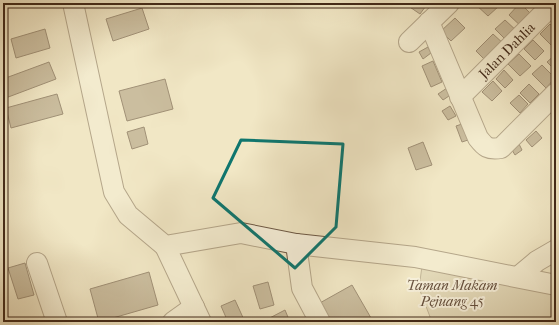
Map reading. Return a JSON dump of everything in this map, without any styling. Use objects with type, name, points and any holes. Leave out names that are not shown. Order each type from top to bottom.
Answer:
[{"type":"street","points":[[73,3],[114,192],[128,215],[165,246],[198,314],[173,322]]},
{"type":"street","points":[[409,42],[449,3]]},
{"type":"street","name":"Jalan Dahlia","points":[[460,97],[554,3]]},
{"type":"street","points":[[429,22],[478,138],[486,148],[492,150],[500,148],[556,93]]},
{"type":"street","points":[[165,246],[241,233],[296,244],[415,257],[556,285]]},
{"type":"street","points":[[296,244],[302,288],[320,322]]},
{"type":"street","points":[[518,277],[537,261],[556,250]]},
{"type":"street","points":[[37,263],[57,322]]},
{"type":"highlighted area","points":[[241,140],[343,144],[336,227],[295,268],[213,198]]},
{"type":"green space","name":"Taman Makam Pejuang 45","points":[[423,259],[556,285],[556,322],[432,322],[419,288]]},
{"type":"building","points":[[404,3],[428,3],[420,14]]},
{"type":"building","points":[[474,3],[496,3],[499,6],[488,16]]},
{"type":"building","points":[[520,3],[535,18],[524,29],[509,15]]},
{"type":"building","points":[[529,3],[549,3],[539,13]]},
{"type":"building","points":[[142,8],[149,29],[113,41],[106,19]]},
{"type":"building","points":[[455,18],[465,28],[451,41],[441,31]]},
{"type":"building","points":[[505,20],[519,33],[509,43],[495,29]]},
{"type":"building","points":[[550,24],[556,30],[556,44],[553,47],[540,34]]},
{"type":"building","points":[[45,29],[50,48],[16,58],[11,39]]},
{"type":"building","points":[[493,34],[505,45],[487,62],[476,51]]},
{"type":"building","points":[[533,40],[544,51],[535,60],[524,49]]},
{"type":"building","points":[[428,47],[431,53],[423,59],[419,52]]},
{"type":"building","points":[[519,54],[531,66],[520,76],[508,64]]},
{"type":"building","points":[[556,54],[556,71],[547,62]]},
{"type":"building","points":[[433,61],[442,82],[431,87],[422,66]]},
{"type":"building","points":[[49,62],[56,79],[3,99],[3,79]]},
{"type":"building","points":[[542,65],[555,78],[546,88],[532,74]]},
{"type":"building","points":[[504,70],[513,80],[505,88],[496,79]]},
{"type":"building","points":[[165,79],[173,109],[127,121],[119,91]]},
{"type":"building","points":[[493,81],[502,91],[492,101],[482,92]]},
{"type":"building","points":[[529,84],[539,94],[530,103],[520,93]]},
{"type":"building","points":[[447,88],[452,94],[443,100],[438,94]]},
{"type":"building","points":[[57,94],[63,114],[11,128],[6,108]]},
{"type":"building","points":[[519,95],[528,104],[520,113],[510,103]]},
{"type":"building","points":[[450,106],[456,116],[448,120],[442,111]]},
{"type":"building","points":[[556,107],[556,119],[550,113]]},
{"type":"building","points":[[462,124],[468,140],[462,142],[456,126]]},
{"type":"building","points":[[144,127],[148,144],[132,149],[127,132]]},
{"type":"building","points":[[536,131],[542,138],[532,147],[526,140]]},
{"type":"building","points":[[517,140],[522,150],[515,155],[509,145]]},
{"type":"building","points":[[423,142],[432,165],[416,170],[408,148]]},
{"type":"building","points":[[25,263],[34,295],[18,299],[8,268]]},
{"type":"building","points":[[149,272],[158,305],[99,322],[90,289]]},
{"type":"building","points":[[268,282],[274,305],[260,309],[253,286]]},
{"type":"building","points":[[3,284],[7,298],[3,300]]},
{"type":"building","points":[[352,285],[371,318],[363,322],[329,322],[318,304]]},
{"type":"building","points":[[235,300],[245,322],[228,322],[221,306]]},
{"type":"building","points":[[285,310],[290,322],[262,322]]},
{"type":"building","points":[[42,319],[42,322],[19,322],[19,321]]}]
